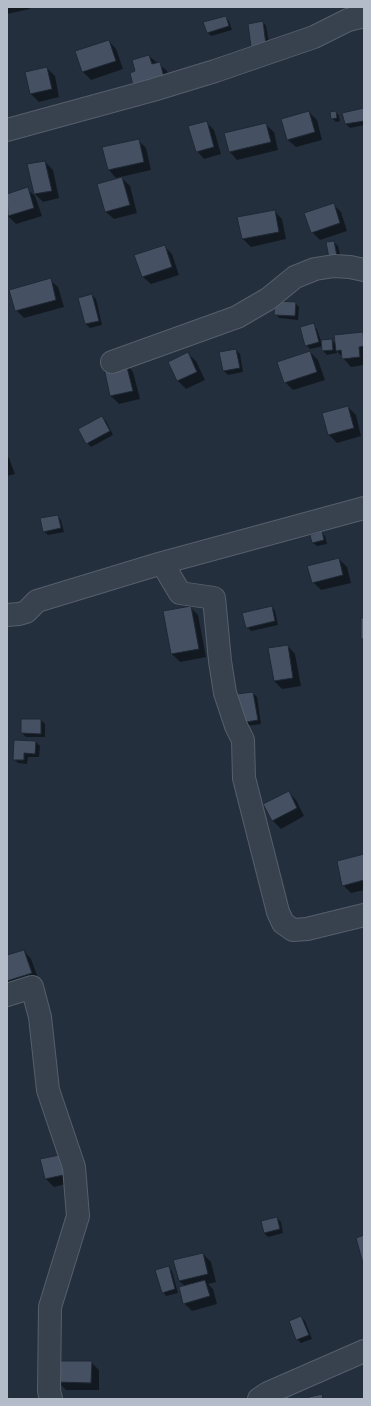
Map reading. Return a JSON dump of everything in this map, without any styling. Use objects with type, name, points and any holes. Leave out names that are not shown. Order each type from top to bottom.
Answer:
[{"type":"street","points":[[7,130],[153,90],[215,71],[314,36],[348,20],[364,16]]},
{"type":"street","points":[[112,362],[237,317],[268,298],[295,277],[315,269],[334,266],[364,270]]},
{"type":"street","points":[[7,615],[26,612],[37,601],[162,563],[364,508]]},
{"type":"street","points":[[162,563],[180,593],[214,598],[220,661],[226,693],[242,740],[245,784],[278,912],[283,923],[293,930],[307,929],[364,915]]},
{"type":"street","points":[[7,995],[32,987],[40,1017],[48,1090],[74,1167],[78,1216],[50,1307],[49,1391],[51,1399]]},
{"type":"street","points":[[258,1399],[268,1393],[364,1351]]},
{"type":"building","points":[[226,16],[229,26],[207,33],[203,22]]},
{"type":"building","points":[[263,21],[266,45],[251,47],[248,24]]},
{"type":"building","points":[[109,40],[116,61],[82,72],[75,51]]},
{"type":"building","points":[[149,55],[152,64],[160,62],[165,81],[134,90],[130,73],[135,71],[132,60]]},
{"type":"building","points":[[47,67],[52,89],[30,94],[25,72]]},
{"type":"building","points":[[364,108],[364,121],[345,124],[342,113]]},
{"type":"building","points":[[309,111],[315,132],[287,140],[281,119]]},
{"type":"building","points":[[336,111],[337,118],[331,119],[330,112]]},
{"type":"building","points":[[207,121],[214,147],[196,152],[188,126]]},
{"type":"building","points":[[266,123],[271,142],[229,152],[224,133]]},
{"type":"building","points":[[139,139],[144,162],[108,170],[102,147]]},
{"type":"building","points":[[45,161],[52,191],[34,194],[27,164]]},
{"type":"building","points":[[122,177],[130,205],[105,212],[97,184]]},
{"type":"building","points":[[28,187],[34,208],[8,216],[7,194]]},
{"type":"building","points":[[334,203],[340,223],[311,233],[304,213]]},
{"type":"building","points":[[275,210],[279,232],[242,239],[237,217]]},
{"type":"building","points":[[334,241],[337,256],[329,258],[326,242]]},
{"type":"building","points":[[165,245],[172,267],[142,277],[134,255]]},
{"type":"building","points":[[51,278],[56,300],[15,311],[9,290]]},
{"type":"building","points":[[92,294],[99,321],[85,324],[78,298]]},
{"type":"building","points":[[275,301],[296,302],[295,316],[274,315]]},
{"type":"building","points":[[314,323],[319,342],[305,346],[300,327]]},
{"type":"building","points":[[363,332],[364,346],[359,347],[360,357],[342,359],[341,350],[336,351],[334,335]]},
{"type":"building","points":[[332,339],[333,350],[322,351],[321,340]]},
{"type":"building","points":[[236,349],[240,368],[223,371],[219,352]]},
{"type":"building","points":[[310,351],[317,372],[284,383],[277,362]]},
{"type":"building","points":[[188,352],[197,372],[177,381],[168,362]]},
{"type":"building","points":[[126,363],[133,391],[110,396],[104,368]]},
{"type":"building","points":[[348,406],[354,428],[328,435],[322,413]]},
{"type":"building","points":[[102,416],[110,431],[86,444],[78,429]]},
{"type":"building","points":[[58,515],[61,528],[43,532],[40,518]]},
{"type":"building","points":[[322,531],[324,540],[312,543],[310,535]]},
{"type":"building","points":[[339,558],[343,575],[312,583],[307,566]]},
{"type":"building","points":[[191,606],[199,649],[171,654],[163,611]]},
{"type":"building","points":[[272,606],[275,621],[246,628],[242,613]]},
{"type":"building","points":[[361,618],[364,618],[364,639],[361,639]]},
{"type":"building","points":[[288,645],[293,678],[274,681],[268,648]]},
{"type":"building","points":[[253,692],[258,720],[241,723],[237,694]]},
{"type":"building","points":[[21,719],[41,719],[41,734],[21,733]]},
{"type":"building","points":[[14,740],[36,741],[35,754],[24,753],[24,760],[13,760]]},
{"type":"building","points":[[289,791],[297,808],[272,821],[263,804]]},
{"type":"building","points":[[364,854],[364,880],[342,886],[337,861]]},
{"type":"building","points":[[24,950],[32,973],[7,981],[7,955]]},
{"type":"building","points":[[64,1154],[68,1174],[45,1179],[40,1159]]},
{"type":"building","points":[[277,1217],[280,1229],[264,1233],[261,1221]]},
{"type":"building","points":[[364,1235],[364,1267],[356,1238]]},
{"type":"building","points":[[203,1253],[208,1274],[179,1281],[173,1260]]},
{"type":"building","points":[[169,1266],[175,1289],[162,1293],[155,1270]]},
{"type":"building","points":[[205,1280],[210,1296],[183,1304],[179,1287]]},
{"type":"building","points":[[301,1316],[309,1335],[296,1340],[289,1321]]},
{"type":"building","points":[[58,1361],[92,1361],[91,1383],[57,1382]]},
{"type":"building","points":[[322,1394],[323,1399],[309,1399],[309,1397]]}]
